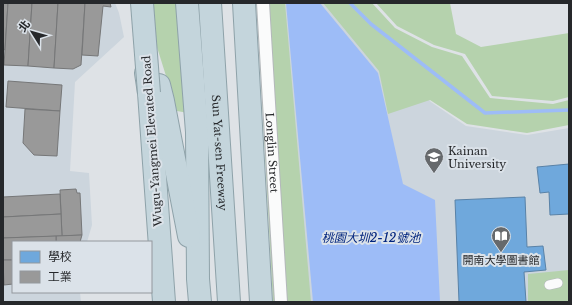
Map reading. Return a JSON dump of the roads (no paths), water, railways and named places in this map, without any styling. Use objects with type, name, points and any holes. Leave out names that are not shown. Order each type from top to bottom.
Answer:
[{"type":"highway","points":[[135,3],[149,93]]},
{"type":"highway","points":[[135,3],[164,101],[184,218],[198,279]]},
{"type":"highway","name":"Wugu-Yangmei Elevated Road","points":[[142,3],[164,302]]},
{"type":"highway","name":"Sun Yat-sen Freeway","points":[[187,3],[197,132],[198,279],[200,302]]},
{"type":"highway","name":"Sun Yat-sen Freeway","points":[[210,3],[217,126],[230,302]]},
{"type":"highway","points":[[217,126],[223,3]]},
{"type":"highway","points":[[244,3],[261,302]]},
{"type":"street","name":"Longlin Street","points":[[263,3],[281,302]]},
{"type":"water","name":"桃園大圳2-12號池","points":[[286,3],[320,3],[378,73],[403,184],[435,200],[440,302],[313,302]]},
{"type":"waterway","points":[[350,3],[371,24],[485,113],[569,110]]},
{"type":"place","name":"Kainan University","points":[[434,174]]},
{"type":"place","name":"開南大學圖書館","points":[[501,253]]}]
